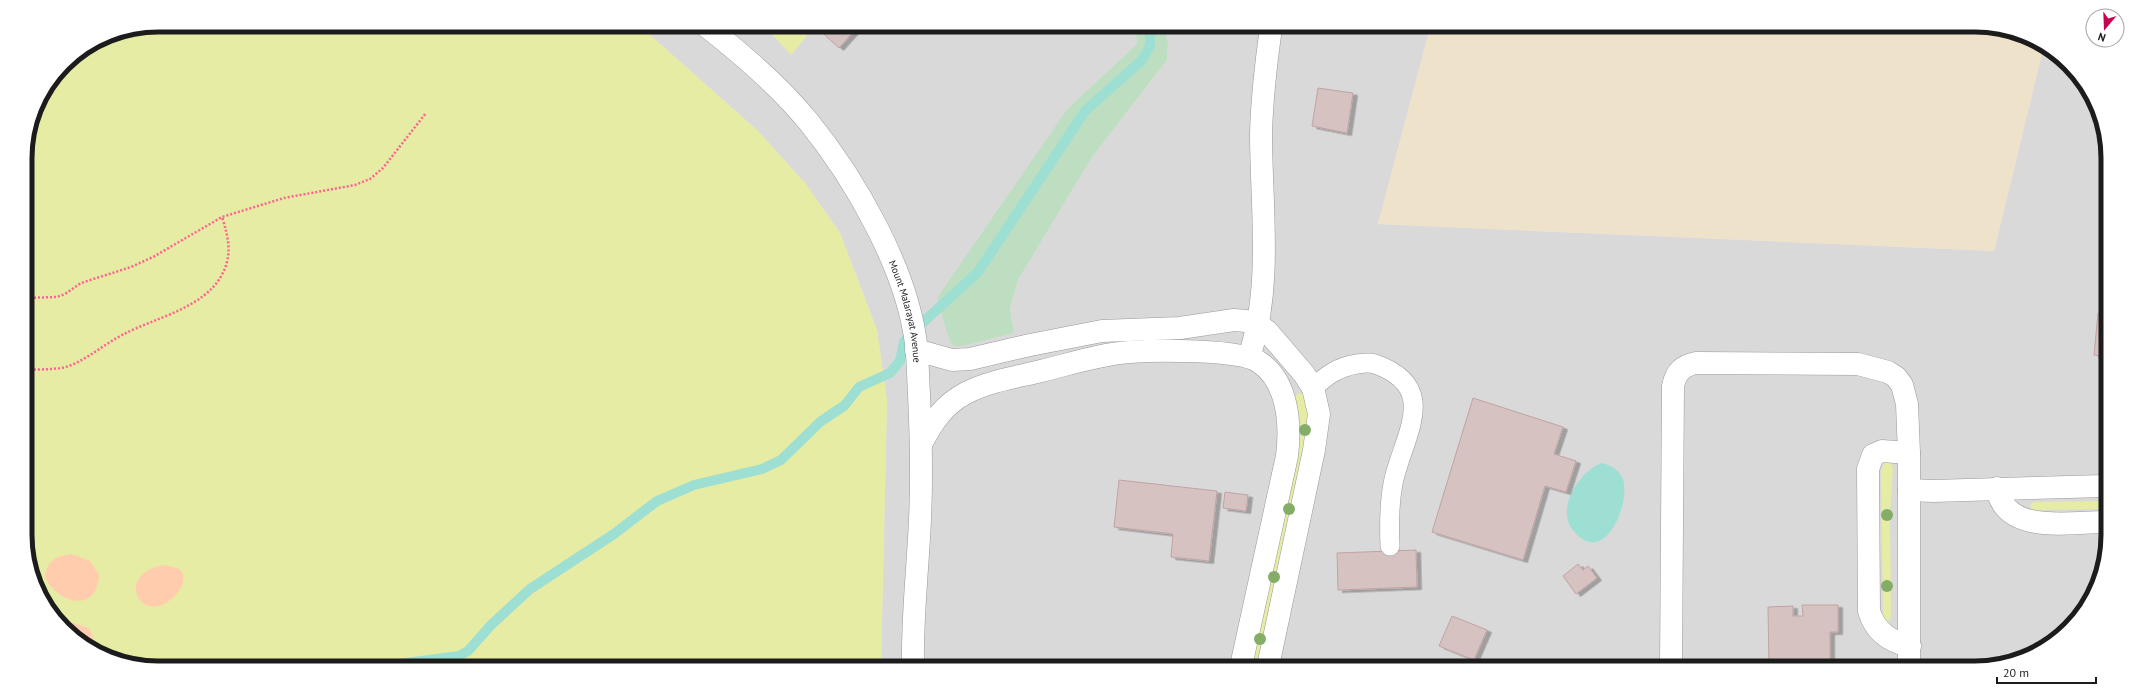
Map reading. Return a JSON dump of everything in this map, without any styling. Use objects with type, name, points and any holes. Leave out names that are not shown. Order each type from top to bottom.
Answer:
[{"type":"street","name":"Mount Malarayat Avenue","points":[[713,32],[779,90],[808,121],[856,190],[876,226],[899,279],[911,315],[916,347],[921,444],[920,518],[914,608],[913,661]]},
{"type":"street","points":[[1249,356],[1257,324],[1260,301],[1264,232],[1261,132],[1265,68],[1270,32]]},
{"type":"street","points":[[916,347],[952,360],[970,359],[1030,345],[1102,331],[1180,328],[1234,320],[1257,324],[1267,331],[1304,374],[1313,388],[1319,414],[1318,427],[1269,661]]},
{"type":"street","points":[[921,444],[933,421],[945,406],[966,393],[990,384],[1102,356],[1130,352],[1225,352],[1249,356],[1260,362],[1276,380],[1288,415],[1289,438],[1287,456],[1243,661]]},
{"type":"street","points":[[1670,661],[1673,386],[1679,371],[1685,365],[1696,363],[1858,364],[1888,372],[1896,377],[1902,385],[1906,394],[1910,490],[1909,661]]},
{"type":"street","points":[[1909,453],[1882,451],[1873,455],[1868,470],[1870,611],[1875,625],[1881,632],[1897,643],[1910,646]]},
{"type":"street","points":[[1910,490],[1933,491],[2101,486]]},
{"type":"street","points":[[1997,488],[2002,505],[2013,515],[2028,521],[2101,522]]},
{"type":"lane","points":[[1313,388],[1327,375],[1344,366],[1371,362],[1390,369],[1403,378],[1411,390],[1413,419],[1409,436],[1397,468],[1390,498],[1390,546]]},
{"type":"path","points":[[32,298],[57,297],[66,294],[81,283],[131,267],[153,257],[222,217],[284,198],[355,185],[370,179],[383,168],[426,112]]},
{"type":"path","points":[[32,370],[65,367],[83,360],[100,347],[123,334],[189,305],[208,292],[220,279],[230,252],[229,241],[222,217]]},
{"type":"shaded area","points":[[647,32],[1136,32],[1137,44],[1068,108],[947,331],[950,342],[954,346],[963,346],[1014,333],[1010,309],[1018,280],[1092,157],[1167,60],[1168,42],[1165,32],[1429,32],[1378,224],[1994,251],[2042,52],[2058,63],[2080,88],[2094,117],[2100,141],[2101,535],[2097,568],[2088,591],[2080,605],[2070,618],[2052,635],[2038,644],[2008,657],[1983,661],[881,661],[887,400],[877,330],[840,233],[805,183],[758,131]]},
{"type":"shaded area","points":[[1429,32],[1975,32],[2008,36],[2042,52],[1994,251],[1378,224]]},
{"type":"green space","points":[[158,32],[647,32],[758,131],[805,183],[840,233],[877,330],[887,400],[881,661],[158,661],[125,657],[95,644],[81,635],[69,624],[58,612],[45,591],[34,560],[32,535],[32,150],[36,125],[53,88],[69,69],[81,58],[95,49],[133,34]]},
{"type":"green space","points":[[770,32],[803,32],[807,36],[791,55]]},
{"type":"green space","points":[[1136,32],[1165,32],[1168,42],[1167,60],[1092,157],[1018,280],[1010,309],[1014,333],[963,346],[954,346],[950,342],[937,298],[1068,108],[1137,44]]},
{"type":"green space","points":[[1300,393],[1305,395],[1309,423],[1259,661],[1252,661],[1301,434],[1299,414],[1294,399],[1297,394]]},
{"type":"green space","points":[[1888,462],[1893,468],[1890,514],[1891,613],[1890,620],[1885,622],[1883,613],[1881,472],[1884,463]]},
{"type":"green space","points":[[2101,501],[2101,509],[2035,510],[2031,508],[2030,505],[2034,502]]},
{"type":"sand","points":[[72,554],[90,561],[99,575],[97,588],[91,596],[84,600],[76,601],[58,593],[45,577],[46,571],[53,560],[61,556]]},
{"type":"sand","points":[[164,565],[179,569],[183,574],[183,581],[180,589],[175,596],[161,605],[152,606],[144,604],[137,595],[136,589],[139,578],[147,571]]},
{"type":"sand","points":[[68,623],[74,623],[89,628],[93,638],[93,643],[81,635]]},
{"type":"water","points":[[1602,463],[1614,468],[1622,477],[1624,487],[1623,500],[1620,514],[1614,527],[1605,537],[1595,542],[1584,540],[1572,529],[1568,520],[1567,511],[1573,491],[1579,481],[1586,473]]},
{"type":"building","points":[[821,32],[853,32],[839,48]]},
{"type":"building","points":[[1318,88],[1353,93],[1347,133],[1312,126]]},
{"type":"building","points":[[2098,313],[2101,313],[2101,356],[2094,355]]},
{"type":"building","points":[[1473,398],[1563,427],[1554,454],[1576,461],[1566,492],[1545,486],[1523,560],[1432,532]]},
{"type":"building","points":[[1119,480],[1217,491],[1209,561],[1171,557],[1173,534],[1114,527]]},
{"type":"building","points":[[1225,492],[1248,495],[1246,511],[1223,508]]},
{"type":"building","points":[[1416,550],[1417,587],[1338,590],[1337,553]]},
{"type":"building","points":[[1578,564],[1583,570],[1588,566],[1597,578],[1576,594],[1563,576]]},
{"type":"building","points":[[1802,605],[1838,605],[1838,632],[1830,632],[1830,661],[1769,661],[1768,607],[1793,606],[1793,616],[1803,616]]},
{"type":"building","points":[[1452,616],[1487,630],[1474,660],[1439,646]]},
{"type":"waterway","points":[[422,661],[459,656],[468,651],[491,625],[530,589],[614,534],[657,501],[694,485],[762,469],[781,460],[820,422],[845,405],[859,387],[890,373],[900,361],[904,342],[908,336],[978,272],[1085,111],[1142,60],[1150,46],[1150,32]]}]
